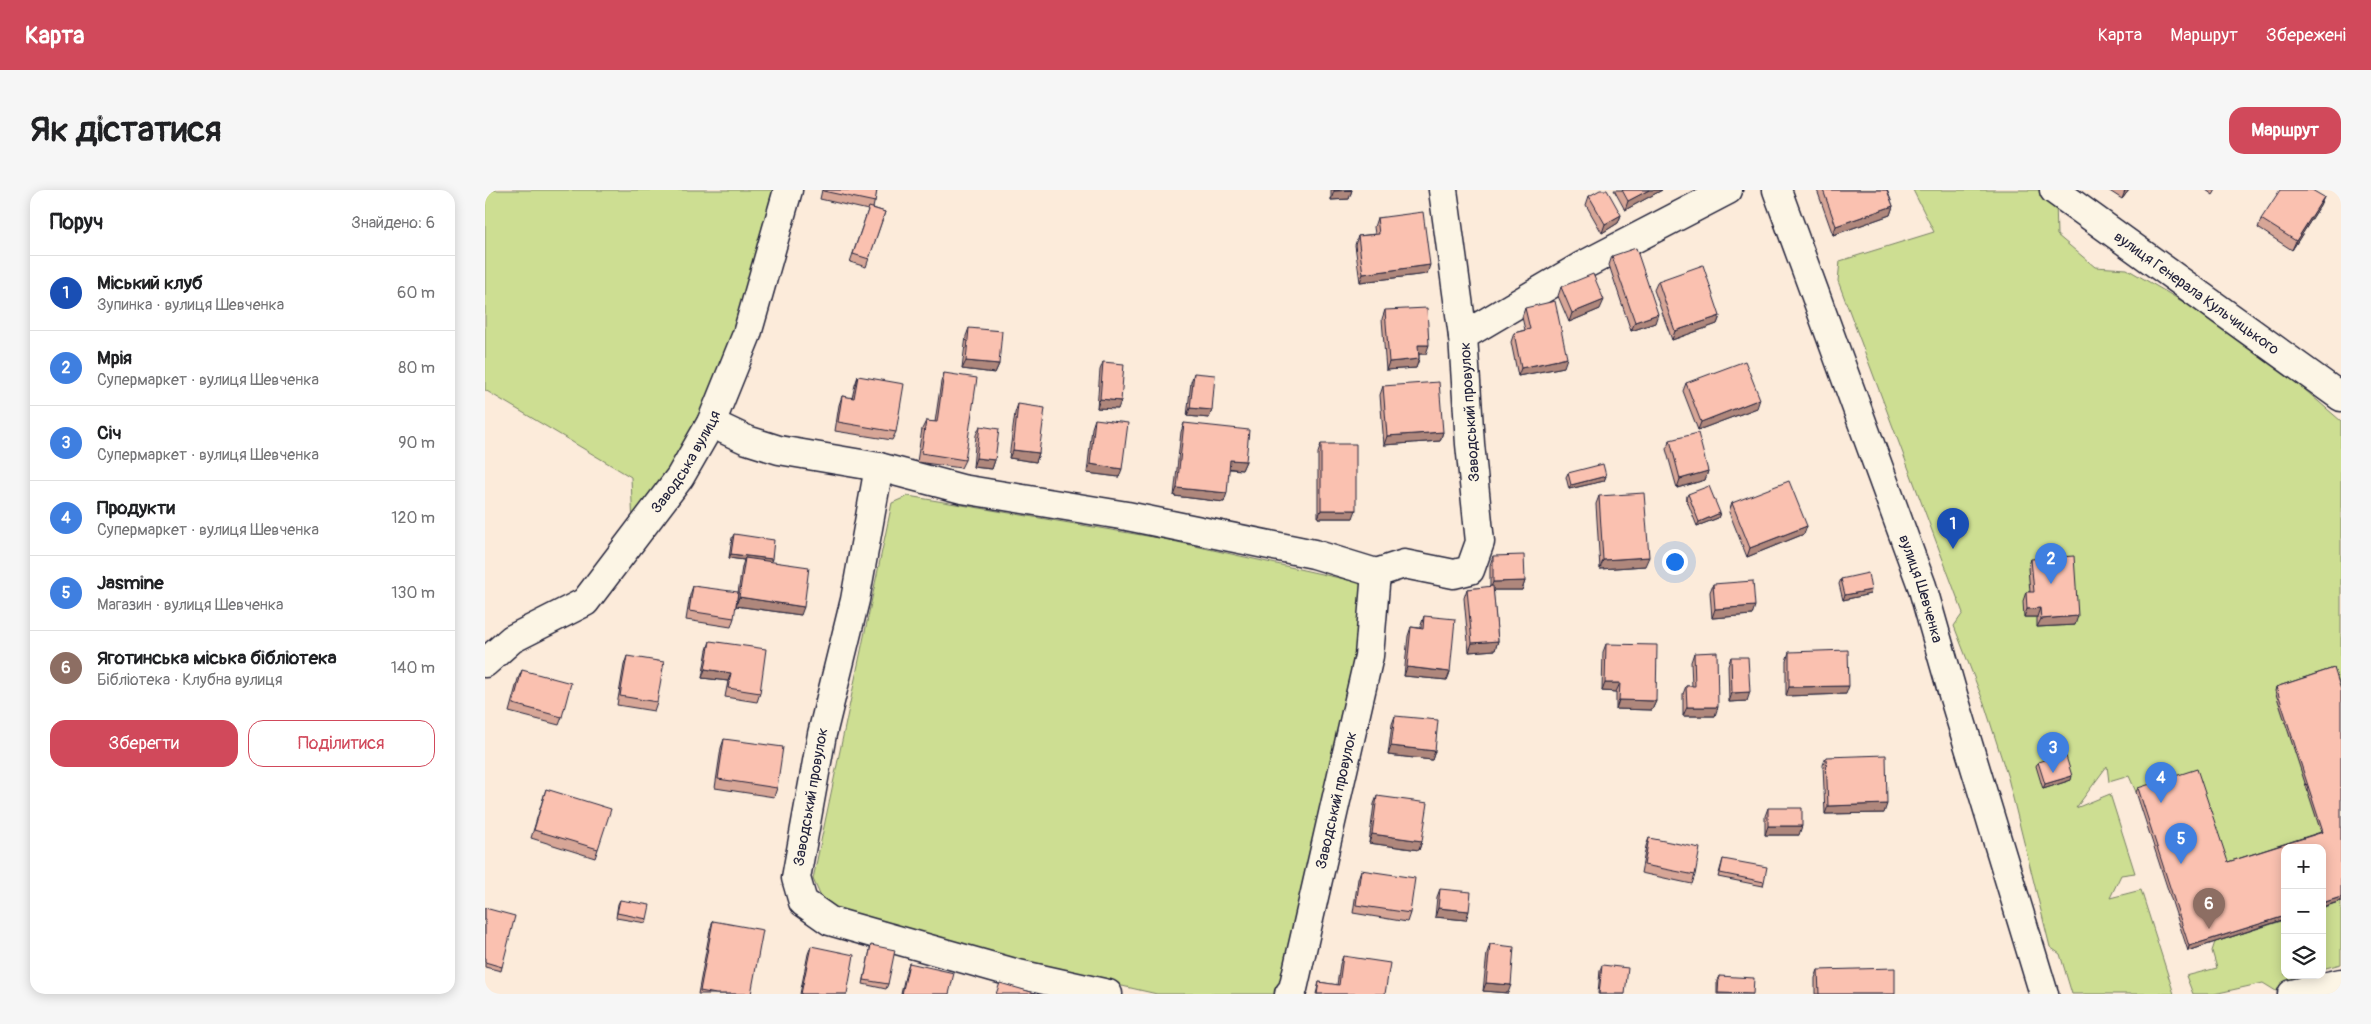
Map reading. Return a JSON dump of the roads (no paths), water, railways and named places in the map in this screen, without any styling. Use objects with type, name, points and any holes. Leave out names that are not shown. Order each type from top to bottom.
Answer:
[{"type":"street","name":"Заводська вулиця","points":[[485,663],[512,639],[585,602],[665,500],[711,423],[747,334],[788,190]]},
{"type":"street","points":[[1443,190],[1463,336]]},
{"type":"street","name":"Заводський провулок","points":[[1289,994],[1295,980],[1369,656],[1376,573],[1404,564],[1454,574],[1470,570],[1480,542],[1470,444],[1463,336],[1581,267],[1727,190]]},
{"type":"street","name":"вулиця Шевченка","points":[[1777,190],[1922,586],[1954,698],[2045,994]]},
{"type":"street","name":"вулиця Генерала Кульчицького","points":[[2054,190],[2341,396]]},
{"type":"street","points":[[711,423],[747,440],[779,450],[879,467],[962,489],[1127,516],[1314,554],[1376,573]]},
{"type":"street","name":"Заводський провулок","points":[[879,467],[855,600],[821,734],[796,878],[803,902],[830,921],[1018,974],[1108,994]]},
{"type":"street","points":[[2292,994],[2341,983]]},
{"type":"place","name":"Міський клуб","points":[[1953,549]]},
{"type":"place","name":"Мрія","points":[[2051,584]]},
{"type":"place","name":"Січ","points":[[2053,773]]},
{"type":"place","name":"Продукти","points":[[2161,803]]},
{"type":"place","name":"Jasmine","points":[[2181,864]]},
{"type":"place","name":"Яготинська міська бібліотека","points":[[2209,929]]}]
